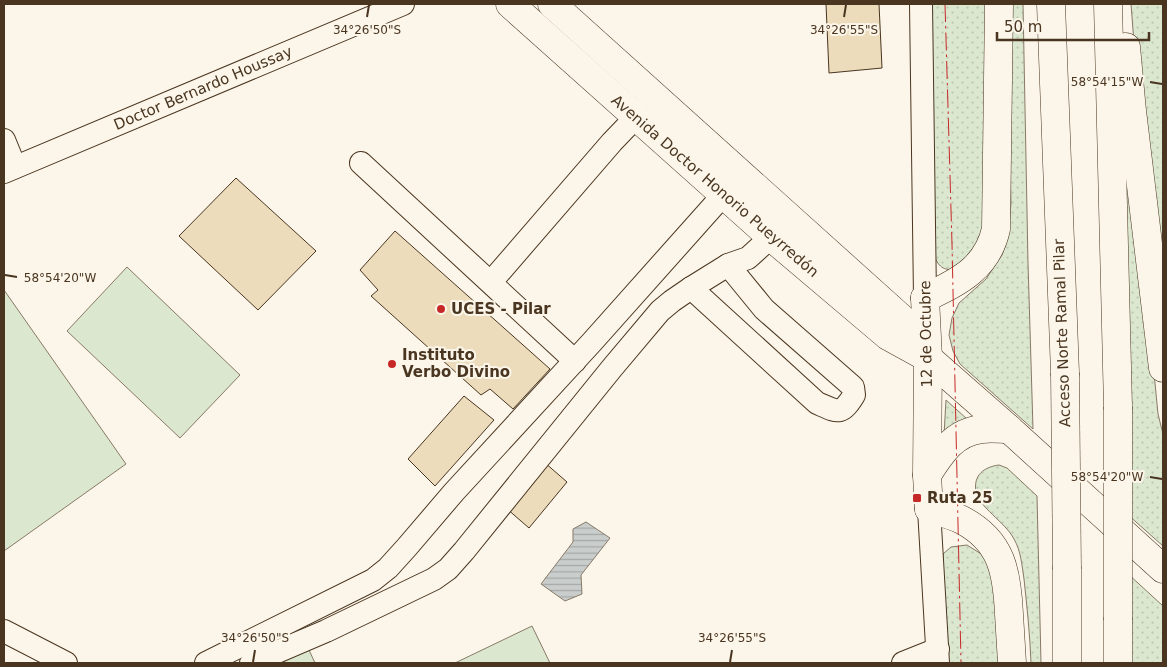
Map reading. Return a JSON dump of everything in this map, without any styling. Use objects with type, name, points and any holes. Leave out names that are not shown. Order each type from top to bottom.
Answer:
[{"type":"main road","name":"Avenida Doctor Honorio Pueyrredón","points":[[510,4],[771,237],[888,336],[928,358],[1163,569]]},
{"type":"main road","name":"Avenida Doctor Honorio Pueyrredón","points":[[552,4],[901,318],[928,358]]},
{"type":"main road","points":[[925,298],[951,285],[973,270],[988,250],[994,238],[996,219],[999,4]]},
{"type":"main road","name":"Acceso Norte Ramal Pilar","points":[[1051,4],[1065,374],[1067,663]]},
{"type":"main road","points":[[1108,4],[1118,407],[1118,663]]},
{"type":"main road","points":[[1122,4],[1132,111],[1163,368]]},
{"type":"main road","name":"12 de Octubre","points":[[925,298],[928,358],[927,475],[929,510]]},
{"type":"main road","points":[[927,475],[943,451],[962,435],[983,429],[1009,429]]},
{"type":"main road","points":[[929,510],[961,519],[982,534],[998,553],[1006,578],[1012,663]]},
{"type":"street","name":"Doctor Bernardo Houssay","points":[[9,169],[403,4]]},
{"type":"street","name":"12 de Octubre","points":[[921,4],[925,298]]},
{"type":"street","points":[[491,282],[612,142],[636,117]]},
{"type":"street","points":[[4,140],[9,169]]},
{"type":"street","points":[[361,163],[576,361]]},
{"type":"street","points":[[206,663],[373,580],[388,568],[454,492],[576,361],[724,194]]},
{"type":"street","points":[[252,663],[326,631],[434,579],[448,568],[464,551],[660,311],[691,288],[728,266],[748,258],[771,237]]},
{"type":"street","points":[[691,288],[817,403],[830,409],[841,410],[847,407],[854,395],[853,387],[764,309],[728,266]]},
{"type":"street","name":"12 de Octubre","points":[[929,510],[938,656]]},
{"type":"street","points":[[4,631],[66,663]]},
{"type":"street","points":[[903,663],[938,656]]},
{"type":"green space","points":[[929,4],[987,4],[984,239],[958,270],[945,269],[939,265],[933,253]]},
{"type":"green space","points":[[1007,4],[1023,4],[1033,429],[960,364],[953,351],[949,335],[952,318],[959,303],[986,279],[1002,255],[1008,237],[1011,203]]},
{"type":"green space","points":[[1131,4],[1163,4],[1163,297],[1135,56]]},
{"type":"green space","points":[[1120,100],[1147,301],[1158,414],[1163,434],[1163,546],[1127,514]]},
{"type":"green space","points":[[127,267],[240,375],[180,438],[67,331]]},
{"type":"green space","points":[[4,290],[126,464],[4,551]]},
{"type":"green space","points":[[946,400],[967,419],[944,435]]},
{"type":"green space","points":[[999,465],[1007,468],[1037,496],[1041,663],[1031,663],[1024,579],[1018,548],[1010,533],[982,503],[976,492],[976,481],[981,473],[984,470]]},
{"type":"green space","points":[[967,545],[986,557],[994,577],[1004,663],[943,663],[943,554],[951,547]]},
{"type":"green space","points":[[1127,573],[1163,606],[1163,663],[1130,663]]},
{"type":"green space","points":[[532,626],[550,663],[455,663]]},
{"type":"green space","points":[[309,650],[315,663],[280,663]]},
{"type":"shaded area","points":[[586,522],[610,538],[581,575],[582,594],[565,601],[541,584],[573,542],[573,529]]},
{"type":"building","points":[[826,4],[879,4],[882,68],[829,73]]},
{"type":"building","points":[[236,178],[316,251],[258,310],[179,236]]},
{"type":"building","points":[[395,231],[550,369],[513,409],[490,389],[481,395],[371,296],[378,290],[360,270]]},
{"type":"building","points":[[464,396],[494,420],[435,486],[408,459]]},
{"type":"building","points":[[544,462],[567,482],[529,528],[506,508]]},
{"type":"power","points":[[945,4],[961,663]]},
{"type":"place","name":"UCES - Pilar","points":[[441,309]]},
{"type":"place","name":"Instituto Verbo Divino","points":[[392,364]]},
{"type":"place","name":"Ruta 25","points":[[917,498]]}]
